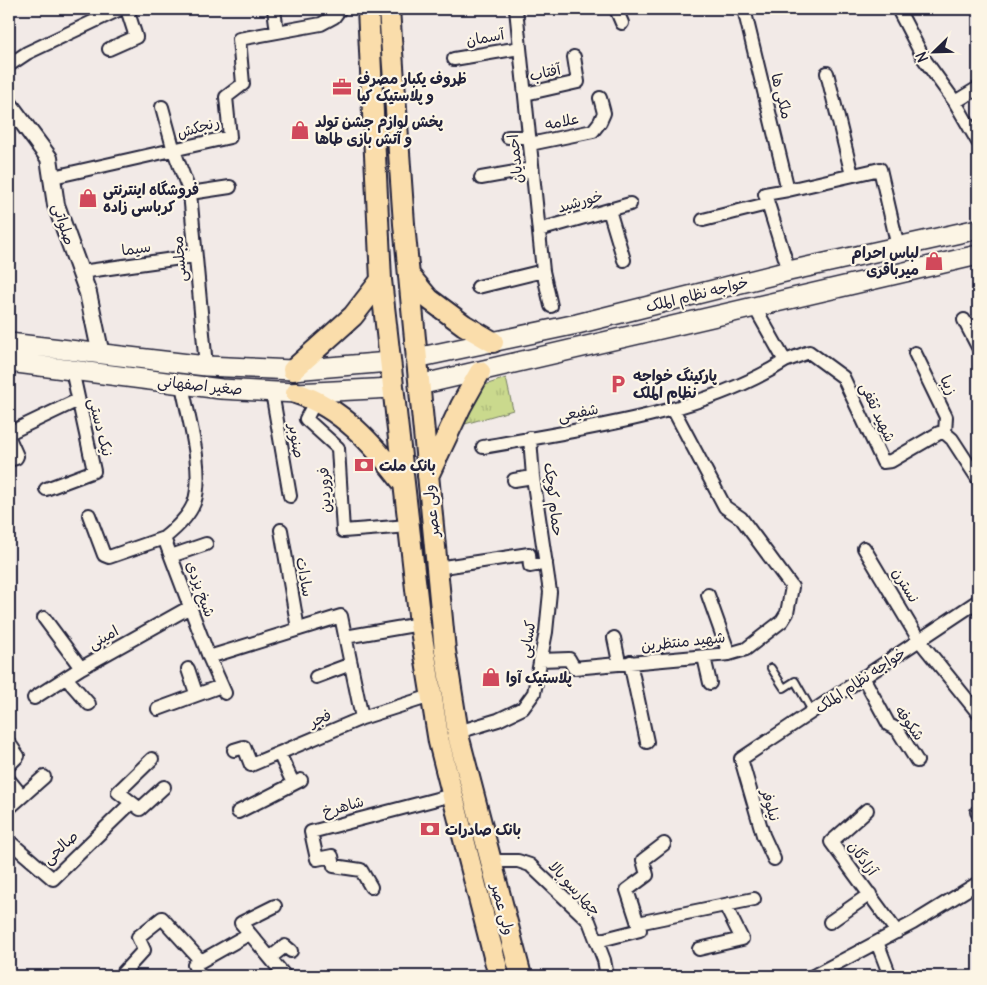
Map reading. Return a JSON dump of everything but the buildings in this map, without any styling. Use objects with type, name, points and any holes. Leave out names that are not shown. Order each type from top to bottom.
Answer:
[{"type":"main road","name":"ولی عصر","points":[[368,9],[381,280],[420,624],[431,696],[452,795],[499,976]]},
{"type":"main road","name":"ولی عصر","points":[[389,9],[408,275],[445,651],[458,732],[521,976]]},
{"type":"main road","name":"خواجه نظام الملک","points":[[416,358],[577,324],[789,271],[978,229]]},
{"type":"main road","points":[[904,246],[914,270]]},
{"type":"main road","name":"خواجه نظام الملک","points":[[419,385],[978,255]]},
{"type":"main road","points":[[408,275],[428,299],[464,325],[493,342]]},
{"type":"main road","points":[[292,370],[352,316],[381,280]]},
{"type":"main road","name":"صغیر اصفهانی","points":[[9,343],[206,366],[292,370],[389,362]]},
{"type":"main road","points":[[389,362],[416,358]]},
{"type":"main road","name":"صغیر اصفهانی","points":[[9,362],[182,385],[272,392],[296,393],[392,388]]},
{"type":"main road","points":[[428,476],[461,406],[480,372]]},
{"type":"main road","points":[[392,388],[419,385]]},
{"type":"main road","points":[[296,393],[316,400],[353,426],[382,455],[404,484]]},
{"type":"street","points":[[109,49],[136,36],[127,9]]},
{"type":"street","points":[[274,9],[277,32]]},
{"type":"street","name":"رنجکش","points":[[53,177],[230,137],[226,97],[243,84],[239,38],[321,24],[334,17],[340,9]]},
{"type":"street","points":[[389,9],[394,9]]},
{"type":"street","name":"احمدیان","points":[[516,9],[543,271],[551,306]]},
{"type":"street","points":[[616,9],[622,23]]},
{"type":"street","name":"ملکی ها","points":[[744,9],[788,190]]},
{"type":"street","points":[[898,9],[924,59],[955,102],[978,142]]},
{"type":"street","points":[[9,65],[27,53],[112,10]]},
{"type":"street","name":"آسمان","points":[[454,59],[520,48]]},
{"type":"street","name":"آفتاب","points":[[525,94],[578,82],[574,57]]},
{"type":"street","points":[[827,73],[852,175]]},
{"type":"street","points":[[955,102],[978,88]]},
{"type":"street","name":"علامه","points":[[508,137],[530,140],[593,131],[604,113],[600,98]]},
{"type":"street","name":"صلواتی","points":[[9,104],[49,158],[56,205],[81,272],[101,355]]},
{"type":"street","name":"مجلسی","points":[[162,107],[174,151],[190,193],[206,366]]},
{"type":"street","points":[[480,178],[532,169]]},
{"type":"street","points":[[789,271],[765,194],[880,169],[904,246]]},
{"type":"street","points":[[190,193],[230,187]]},
{"type":"street","name":"خورشید","points":[[539,230],[630,204]]},
{"type":"street","points":[[703,220],[767,204]]},
{"type":"street","points":[[609,210],[624,260]]},
{"type":"street","name":"سیما","points":[[81,272],[195,256]]},
{"type":"street","points":[[478,287],[543,271]]},
{"type":"street","points":[[754,306],[785,361]]},
{"type":"street","points":[[964,320],[978,347]]},
{"type":"street","name":"شهید ثقفی","points":[[785,361],[809,352],[844,377],[883,462],[891,461],[939,433],[945,433]]},
{"type":"street","name":"زیبا","points":[[915,353],[946,417],[945,433]]},
{"type":"street","name":"شفیعی","points":[[483,447],[673,409],[762,376],[785,361]]},
{"type":"street","name":"نیک دستی","points":[[46,489],[94,472],[72,370]]},
{"type":"street","points":[[89,515],[104,555],[109,557],[164,538],[174,530],[194,504],[197,466],[182,385]]},
{"type":"street","name":"صنوبر","points":[[272,392],[290,496]]},
{"type":"street","points":[[9,432],[78,400]]},
{"type":"street","name":"فروردین","points":[[316,400],[306,419],[338,448],[343,531],[409,526]]},
{"type":"street","name":"شهید منتظرین","points":[[540,660],[568,658],[574,668],[729,654],[746,649],[782,621],[787,613],[792,587],[741,518],[725,507],[673,409]]},
{"type":"street","points":[[945,433],[952,439],[978,479]]},
{"type":"street","points":[[9,438],[17,456],[9,460]]},
{"type":"street","name":"حمام کوچک","points":[[530,438],[533,477],[546,563]]},
{"type":"street","points":[[514,480],[533,477]]},
{"type":"street","name":"سادات","points":[[281,530],[298,629]]},
{"type":"street","name":"شیخ یزدی","points":[[164,538],[223,690],[196,693]]},
{"type":"street","points":[[171,556],[206,544]]},
{"type":"street","name":"نسترن","points":[[864,548],[920,640],[978,713]]},
{"type":"street","points":[[437,568],[529,554],[530,566],[546,563]]},
{"type":"street","name":"کسایی","points":[[458,732],[498,720],[523,708],[534,693],[550,592],[546,563]]},
{"type":"street","points":[[708,595],[729,654]]},
{"type":"street","name":"خواجه نظام الملک","points":[[742,759],[978,601]]},
{"type":"street","name":"امینی","points":[[34,698],[67,679],[81,668],[190,607]]},
{"type":"street","points":[[209,657],[338,616],[343,618],[345,637],[362,718]]},
{"type":"street","points":[[44,618],[81,668]]},
{"type":"street","points":[[345,637],[420,624]]},
{"type":"street","points":[[614,638],[625,662],[647,742]]},
{"type":"street","points":[[704,656],[710,683]]},
{"type":"street","points":[[316,677],[351,664]]},
{"type":"street","points":[[158,709],[196,693],[188,669]]},
{"type":"street","name":"شکوفه","points":[[863,677],[889,725],[897,729],[917,761]]},
{"type":"street","points":[[67,679],[89,704]]},
{"type":"street","name":"فجر","points":[[234,750],[244,747],[251,765],[362,718],[431,696]]},
{"type":"street","points":[[9,744],[18,756],[9,764]]},
{"type":"street","points":[[238,812],[297,781],[279,753]]},
{"type":"street","points":[[152,759],[118,792],[140,809],[164,786]]},
{"type":"street","name":"نیلوفر","points":[[742,759],[763,835],[774,859]]},
{"type":"street","points":[[9,808],[44,777]]},
{"type":"street","points":[[9,780],[22,796]]},
{"type":"street","name":"شاهرخ","points":[[371,887],[361,870],[334,866],[332,856],[317,859],[311,832],[452,795]]},
{"type":"street","name":"صالحی","points":[[9,841],[53,879],[130,802]]},
{"type":"street","name":"آزادگان","points":[[867,810],[831,842],[897,932]]},
{"type":"street","points":[[597,942],[640,930],[628,890],[647,875],[643,860],[664,844]]},
{"type":"street","name":"چهارسو بالا","points":[[490,861],[518,861],[530,865],[589,921],[607,976]]},
{"type":"street","points":[[821,974],[897,932],[978,883]]},
{"type":"street","points":[[830,922],[870,894]]},
{"type":"street","points":[[638,923],[754,899]]},
{"type":"street","points":[[698,949],[742,939],[725,905]]},
{"type":"street","points":[[275,906],[241,923],[284,976]]},
{"type":"street","points":[[121,976],[144,950],[138,937],[162,918],[201,961]]},
{"type":"street","points":[[200,976],[194,965],[249,934]]},
{"type":"street","points":[[877,942],[890,976]]},
{"type":"street","points":[[270,958],[285,946],[291,952]]},
{"type":"lane","points":[[771,668],[784,688],[795,681],[812,711]]},
{"type":"green space","points":[[506,378],[513,410],[465,424],[470,405],[479,387]]},
{"type":"place","name":"ظروف یکبار مصرف و پلاستیک کیا","points":[[342,87]]},
{"type":"place","name":"پخش لوازم جشن تولد و آتش بازی طاها","points":[[300,130]]},
{"type":"place","name":"فروشگاه اینترنتی کرباسی زاده","points":[[88,198]]},
{"type":"place","name":"لباس احرام میرباقری","points":[[934,261]]},
{"type":"place","name":"پارکینگ خواجه نظام الملک","points":[[618,384]]},
{"type":"place","name":"بانک ملت","points":[[364,465]]},
{"type":"place","name":"پلاستیک آوا","points":[[491,677]]},
{"type":"place","name":"بانک صادرات","points":[[430,829]]}]
